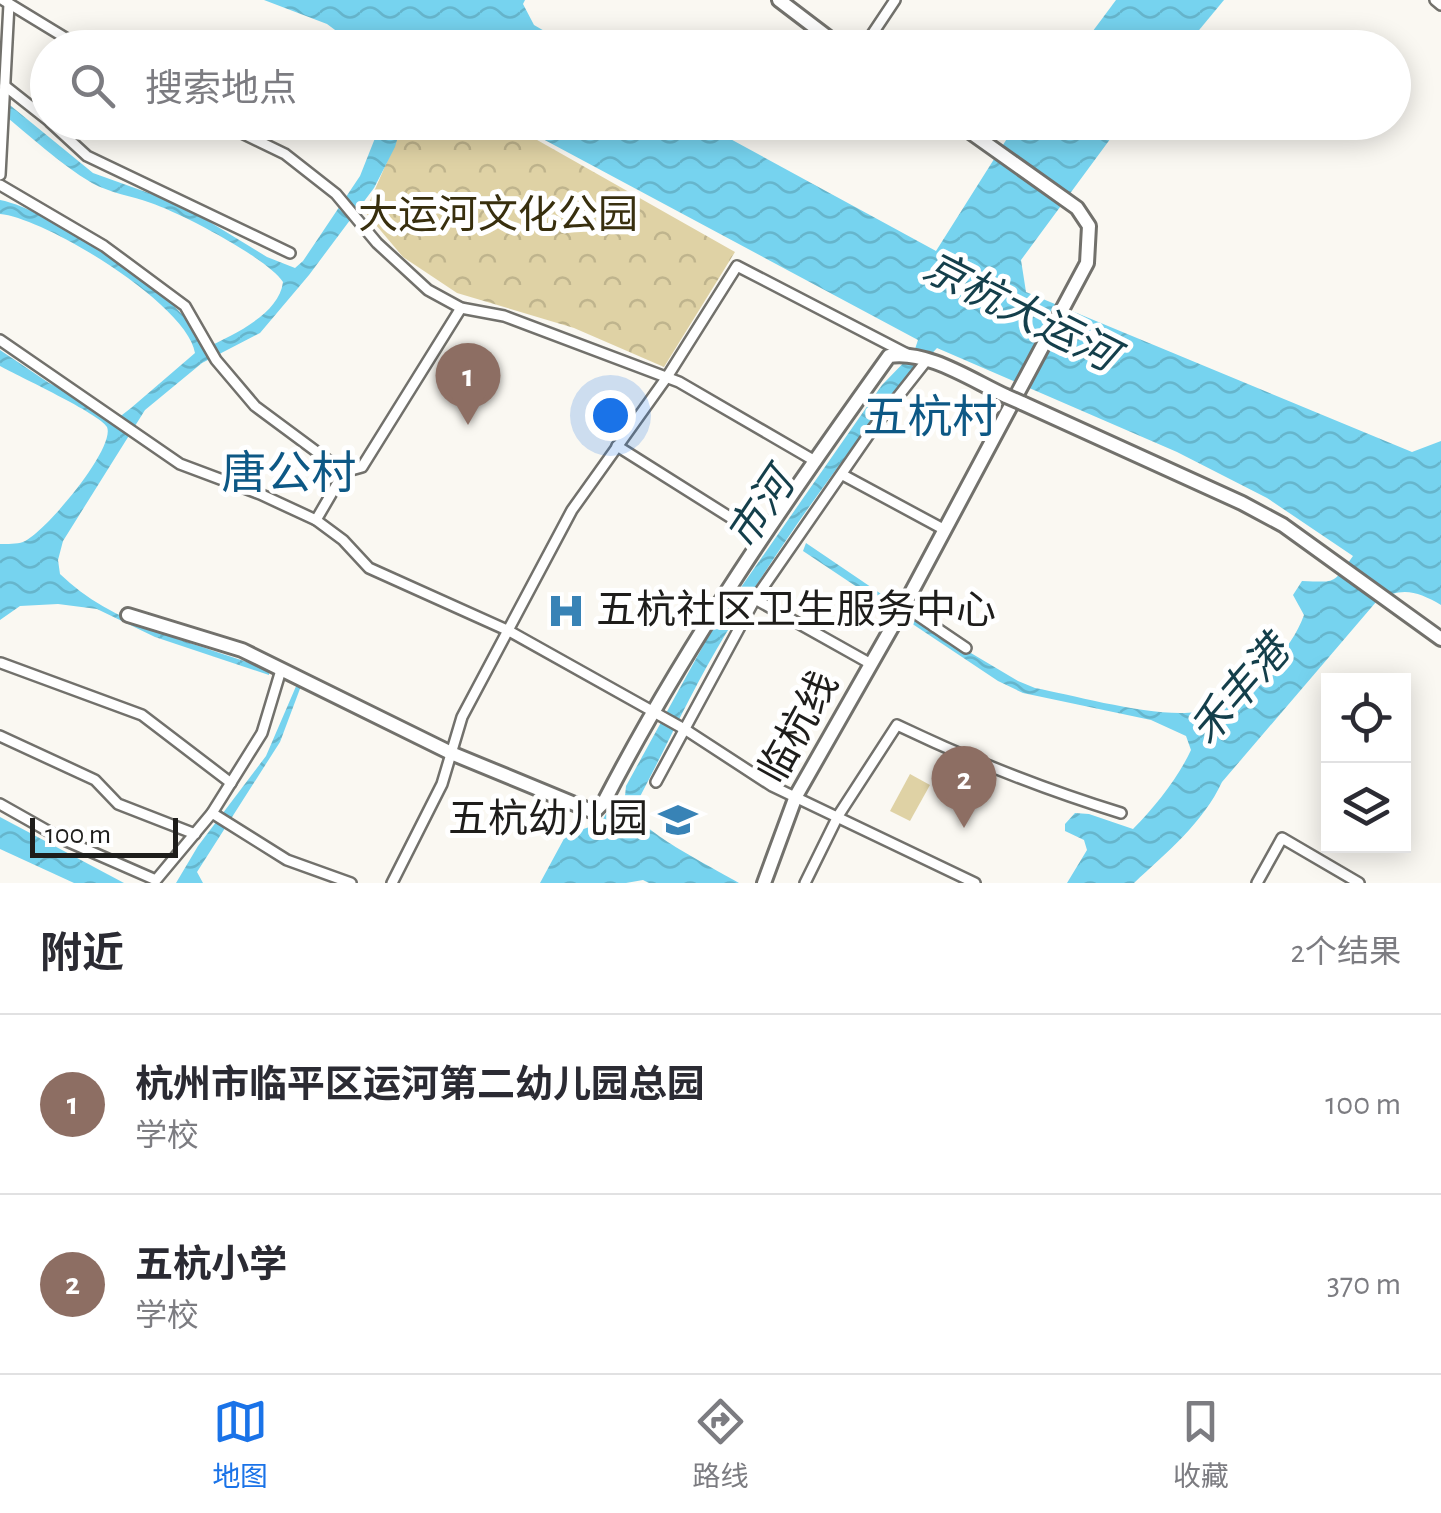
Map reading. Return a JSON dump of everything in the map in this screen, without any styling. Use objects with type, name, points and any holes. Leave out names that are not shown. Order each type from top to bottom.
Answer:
[{"type":"street","points":[[779,0],[818,30]]},
{"type":"street","points":[[875,30],[895,0]]},
{"type":"street","points":[[1435,0],[1441,4]]},
{"type":"street","points":[[6,2],[52,30]]},
{"type":"street","points":[[0,175],[6,2]]},
{"type":"street","points":[[5,86],[30,106]]},
{"type":"street","points":[[70,140],[87,156],[290,253]]},
{"type":"street","points":[[256,140],[285,154],[336,194],[377,243],[428,290],[461,308],[504,316],[667,377],[814,461]]},
{"type":"street","name":"临杭线","points":[[764,883],[796,796],[900,612],[1087,263],[1089,226],[1068,200],[982,140]]},
{"type":"street","points":[[0,185],[104,246],[185,306],[216,360],[254,406],[344,472]]},
{"type":"street","points":[[392,883],[442,784],[462,718],[572,510],[667,377],[737,266],[907,354],[1242,503],[1283,525],[1441,639]]},
{"type":"street","points":[[316,520],[344,472],[362,467],[461,308]]},
{"type":"street","points":[[0,340],[180,464],[316,520],[370,568],[509,632],[685,729],[772,786],[975,883]]},
{"type":"street","points":[[128,615],[242,650],[451,753],[594,812],[604,802],[652,711],[814,461],[889,356],[907,354]]},
{"type":"street","points":[[656,782],[755,599],[874,427],[927,360]]},
{"type":"street","points":[[617,446],[763,538]]},
{"type":"street","points":[[843,475],[944,530]]},
{"type":"street","points":[[755,599],[871,664]]},
{"type":"street","points":[[900,612],[966,648]]},
{"type":"street","points":[[2,663],[142,714],[231,783]]},
{"type":"street","points":[[0,804],[62,839],[156,880],[212,813],[262,733],[281,670]]},
{"type":"street","points":[[804,883],[838,816],[897,726],[1043,789],[1121,813]]},
{"type":"street","points":[[0,736],[95,780],[118,804],[195,834]]},
{"type":"street","points":[[212,813],[287,860],[351,883]]},
{"type":"street","points":[[1257,883],[1282,838],[1360,883]]},
{"type":"green space","name":"大运河文化公园","points":[[397,140],[537,140],[735,252],[664,367],[574,328],[457,293],[403,257],[365,212]]},
{"type":"green space","points":[[910,774],[930,785],[910,821],[890,811]]},
{"type":"water","points":[[264,0],[525,0],[523,4],[534,25],[543,30],[335,30]]},
{"type":"water","points":[[1116,0],[1224,0],[1199,30],[1094,30]]},
{"type":"water","points":[[0,97],[30,122],[30,137],[0,112]]},
{"type":"water","points":[[34,140],[53,140],[93,173],[182,205],[267,257],[295,268],[360,176],[374,140],[397,140],[374,188],[260,333],[202,363],[145,410],[63,541],[58,560],[60,574],[106,608],[159,632],[269,670],[269,675],[155,637],[97,609],[58,604],[20,606],[0,620],[0,544],[23,542],[61,508],[101,453],[107,427],[75,405],[0,366],[0,350],[49,383],[114,415],[122,415],[195,353],[186,333],[142,289],[80,247],[21,219],[0,214],[0,200],[42,216],[120,263],[178,310],[206,348],[264,314],[280,294],[283,282],[260,261],[202,226],[99,186]]},
{"type":"water","points":[[545,140],[732,140],[936,251],[1006,140],[1109,140],[1021,260],[1026,292],[1412,452],[1441,441],[1441,605],[1409,592],[1376,602],[1222,782],[1194,824],[1134,883],[1067,883],[1087,850],[1084,840],[1065,831],[1065,824],[1075,813],[1089,814],[1133,829],[1186,761],[1191,750],[1186,736],[1151,720],[1023,693],[998,681],[803,551],[806,543],[949,640],[1018,681],[1099,702],[1172,713],[1209,709],[1269,666],[1286,647],[1304,615],[1293,595],[1302,581],[1333,580],[1353,556],[1267,498],[1177,452],[937,348],[851,450],[773,560],[713,656],[633,810],[649,829],[739,883],[540,883],[566,835],[601,823],[607,812],[616,811],[714,626],[882,385],[914,352],[918,340]]},
{"type":"water","points":[[297,684],[301,686],[280,742],[197,872],[203,883],[176,883],[198,846],[266,756]]},
{"type":"water","points":[[0,817],[124,883],[74,883],[0,849]]},
{"type":"place","name":"杭州市临平区运河第二幼儿园总园","points":[[468,425]]},
{"type":"place","name":"五杭社区卫生服务中心","points":[[566,611]]},
{"type":"place","name":"五杭幼儿园","points":[[678,820]]},
{"type":"place","name":"五杭小学","points":[[964,828]]},
{"type":"district","name":"五杭村","points":[[930,418]]},
{"type":"district","name":"唐公村","points":[[289,474]]},
{"type":"water label","name":"京杭大运河","points":[[1020,312]]},
{"type":"water label","name":"市河","points":[[761,510]]},
{"type":"water label","name":"禾丰港","points":[[1240,691]]}]
